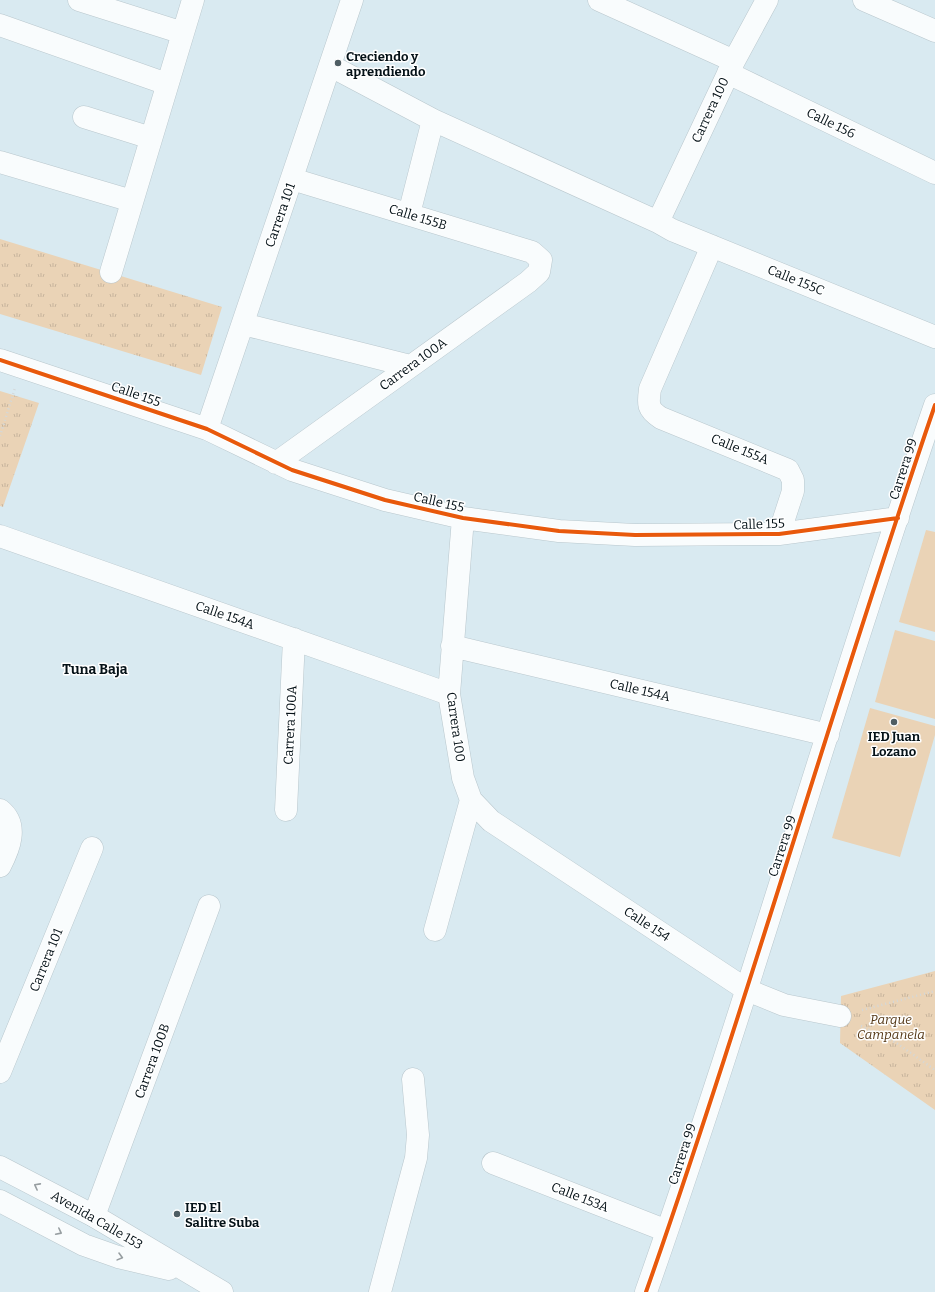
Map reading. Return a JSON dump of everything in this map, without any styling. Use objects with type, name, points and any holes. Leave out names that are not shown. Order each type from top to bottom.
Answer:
[{"type":"street","points":[[79,0],[182,33]]},
{"type":"street","points":[[111,272],[193,0]]},
{"type":"street","name":"Carrera 101","points":[[207,429],[331,66],[352,0]]},
{"type":"street","name":"Calle 156","points":[[599,0],[935,173]]},
{"type":"street","name":"Carrera 100","points":[[658,222],[731,67],[767,0]]},
{"type":"street","points":[[864,0],[935,31]]},
{"type":"street","points":[[0,25],[167,84]]},
{"type":"street","name":"Calle 155C","points":[[331,66],[433,120],[658,222],[672,230],[935,337]]},
{"type":"street","points":[[84,117],[151,138]]},
{"type":"street","points":[[409,214],[433,120]]},
{"type":"street","points":[[0,162],[132,201]]},
{"type":"street","name":"Calle 155B","points":[[292,179],[532,252],[541,260]]},
{"type":"street","name":"Calle 155A","points":[[712,246],[650,389],[648,402],[652,412],[661,418],[788,470],[793,480],[792,491],[779,534]]},
{"type":"street","name":"Carrera 100A","points":[[276,462],[528,282],[539,272],[541,260]]},
{"type":"street","points":[[243,324],[410,366]]},
{"type":"street","name":"Calle 155","points":[[0,360],[207,429],[292,470],[385,500],[463,518],[566,532],[635,535],[779,534],[898,518]]},
{"type":"street","name":"Carrera 99","points":[[646,1292],[668,1231],[747,990],[875,581],[898,518],[935,405]]},
{"type":"street","name":"Carrera 100","points":[[463,518],[449,694],[464,778],[471,800]]},
{"type":"street","name":"Calle 154A","points":[[0,536],[449,694]]},
{"type":"street","name":"Carrera 100A","points":[[286,810],[294,640]]},
{"type":"street","name":"Calle 154A","points":[[452,646],[828,735]]},
{"type":"street","points":[[435,930],[471,800]]},
{"type":"street","name":"Calle 154","points":[[471,800],[491,821],[747,990],[784,1005],[840,1016]]},
{"type":"street","points":[[0,810],[11,827],[10,847],[0,866]]},
{"type":"street","name":"Carrera 101","points":[[0,1072],[92,848]]},
{"type":"street","name":"Carrera 100B","points":[[94,1216],[209,906]]},
{"type":"street","points":[[380,1292],[416,1158],[418,1135],[413,1079]]},
{"type":"street","name":"Calle 153A","points":[[493,1163],[668,1231]]},
{"type":"street","name":"Avenida Calle 153","points":[[0,1167],[94,1216],[222,1292]]},
{"type":"street","name":"Avenida Calle 153","points":[[0,1202],[84,1245],[99,1251],[192,1275]]},
{"type":"path","points":[[0,436],[22,367]]},
{"type":"path","points":[[840,1016],[935,991]]},
{"type":"path","points":[[840,1016],[895,1042],[935,1070]]},
{"type":"green space","points":[[0,239],[222,307],[201,375],[0,314]]},
{"type":"green space","points":[[0,391],[39,403],[3,507],[0,506]]},
{"type":"green space","points":[[926,530],[935,532],[935,632],[899,622]]},
{"type":"green space","points":[[895,630],[935,641],[935,719],[875,702]]},
{"type":"green space","points":[[870,708],[935,726],[935,735],[900,857],[832,838]]},
{"type":"green space","name":"Parque Campanela","points":[[935,971],[935,1110],[840,1043],[841,996]]},
{"type":"cycle path","points":[[0,360],[207,429],[292,470],[385,500],[463,518],[559,531],[635,535],[779,534],[898,518]]},
{"type":"cycle path","points":[[646,1292],[684,1182],[862,626],[935,405]]},
{"type":"place","name":"Creciendo y aprendiendo","points":[[338,63]]},
{"type":"place","name":"IED Juan Lozano","points":[[894,722]]},
{"type":"place","name":"IED El Salitre Suba","points":[[177,1214]]},
{"type":"district","name":"Tuna Baja","points":[[95,669]]}]
